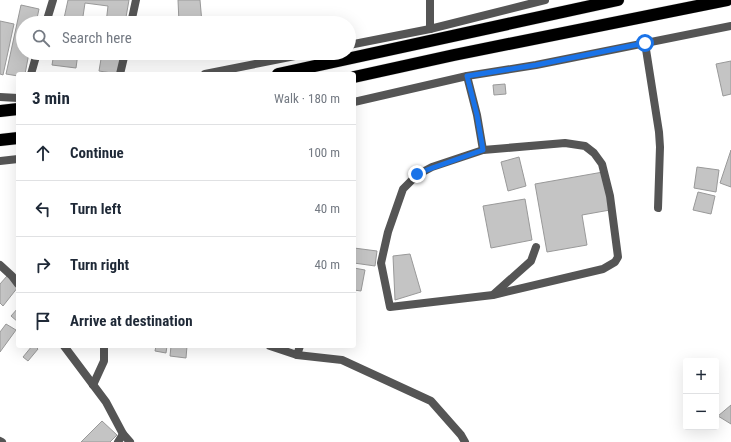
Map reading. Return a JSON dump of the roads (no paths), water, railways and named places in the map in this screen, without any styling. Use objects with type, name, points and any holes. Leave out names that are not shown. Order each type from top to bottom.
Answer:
[{"type":"highway","points":[[356,57],[618,0]]},
{"type":"highway","points":[[356,77],[454,55],[727,0]]},
{"type":"highway","points":[[287,72],[342,60]]},
{"type":"highway","points":[[0,111],[16,109]]},
{"type":"highway","points":[[0,140],[16,138]]},
{"type":"street","points":[[48,16],[53,0]]},
{"type":"street","points":[[133,16],[136,0]]},
{"type":"street","points":[[430,0],[430,29]]},
{"type":"street","points":[[356,44],[430,29],[545,0]]},
{"type":"street","points":[[356,102],[467,76],[536,65],[731,26]]},
{"type":"street","points":[[645,43],[659,139],[658,208]]},
{"type":"street","points":[[32,72],[35,60]]},
{"type":"street","points":[[120,72],[123,60]]},
{"type":"street","points":[[214,72],[275,60]]},
{"type":"street","points":[[467,76],[477,115],[483,150]]},
{"type":"street","points":[[0,97],[16,98]]},
{"type":"street","points":[[566,143],[585,146],[594,153],[602,164],[610,196],[618,257],[615,262],[603,270],[493,295],[390,308],[381,263],[388,232],[403,189],[417,174],[483,150],[566,143]]},
{"type":"street","points":[[0,161],[16,159]]},
{"type":"street","points":[[493,295],[532,262],[536,247]]},
{"type":"street","points":[[0,265],[16,281]]},
{"type":"street","points":[[65,348],[106,402],[130,442]]},
{"type":"street","points":[[93,385],[104,361],[104,348]]},
{"type":"street","points":[[276,348],[297,355],[342,360],[431,401],[461,435],[465,442]]},
{"type":"street","points":[[297,355],[299,348]]},
{"type":"street","points":[[118,442],[124,434]]}]
